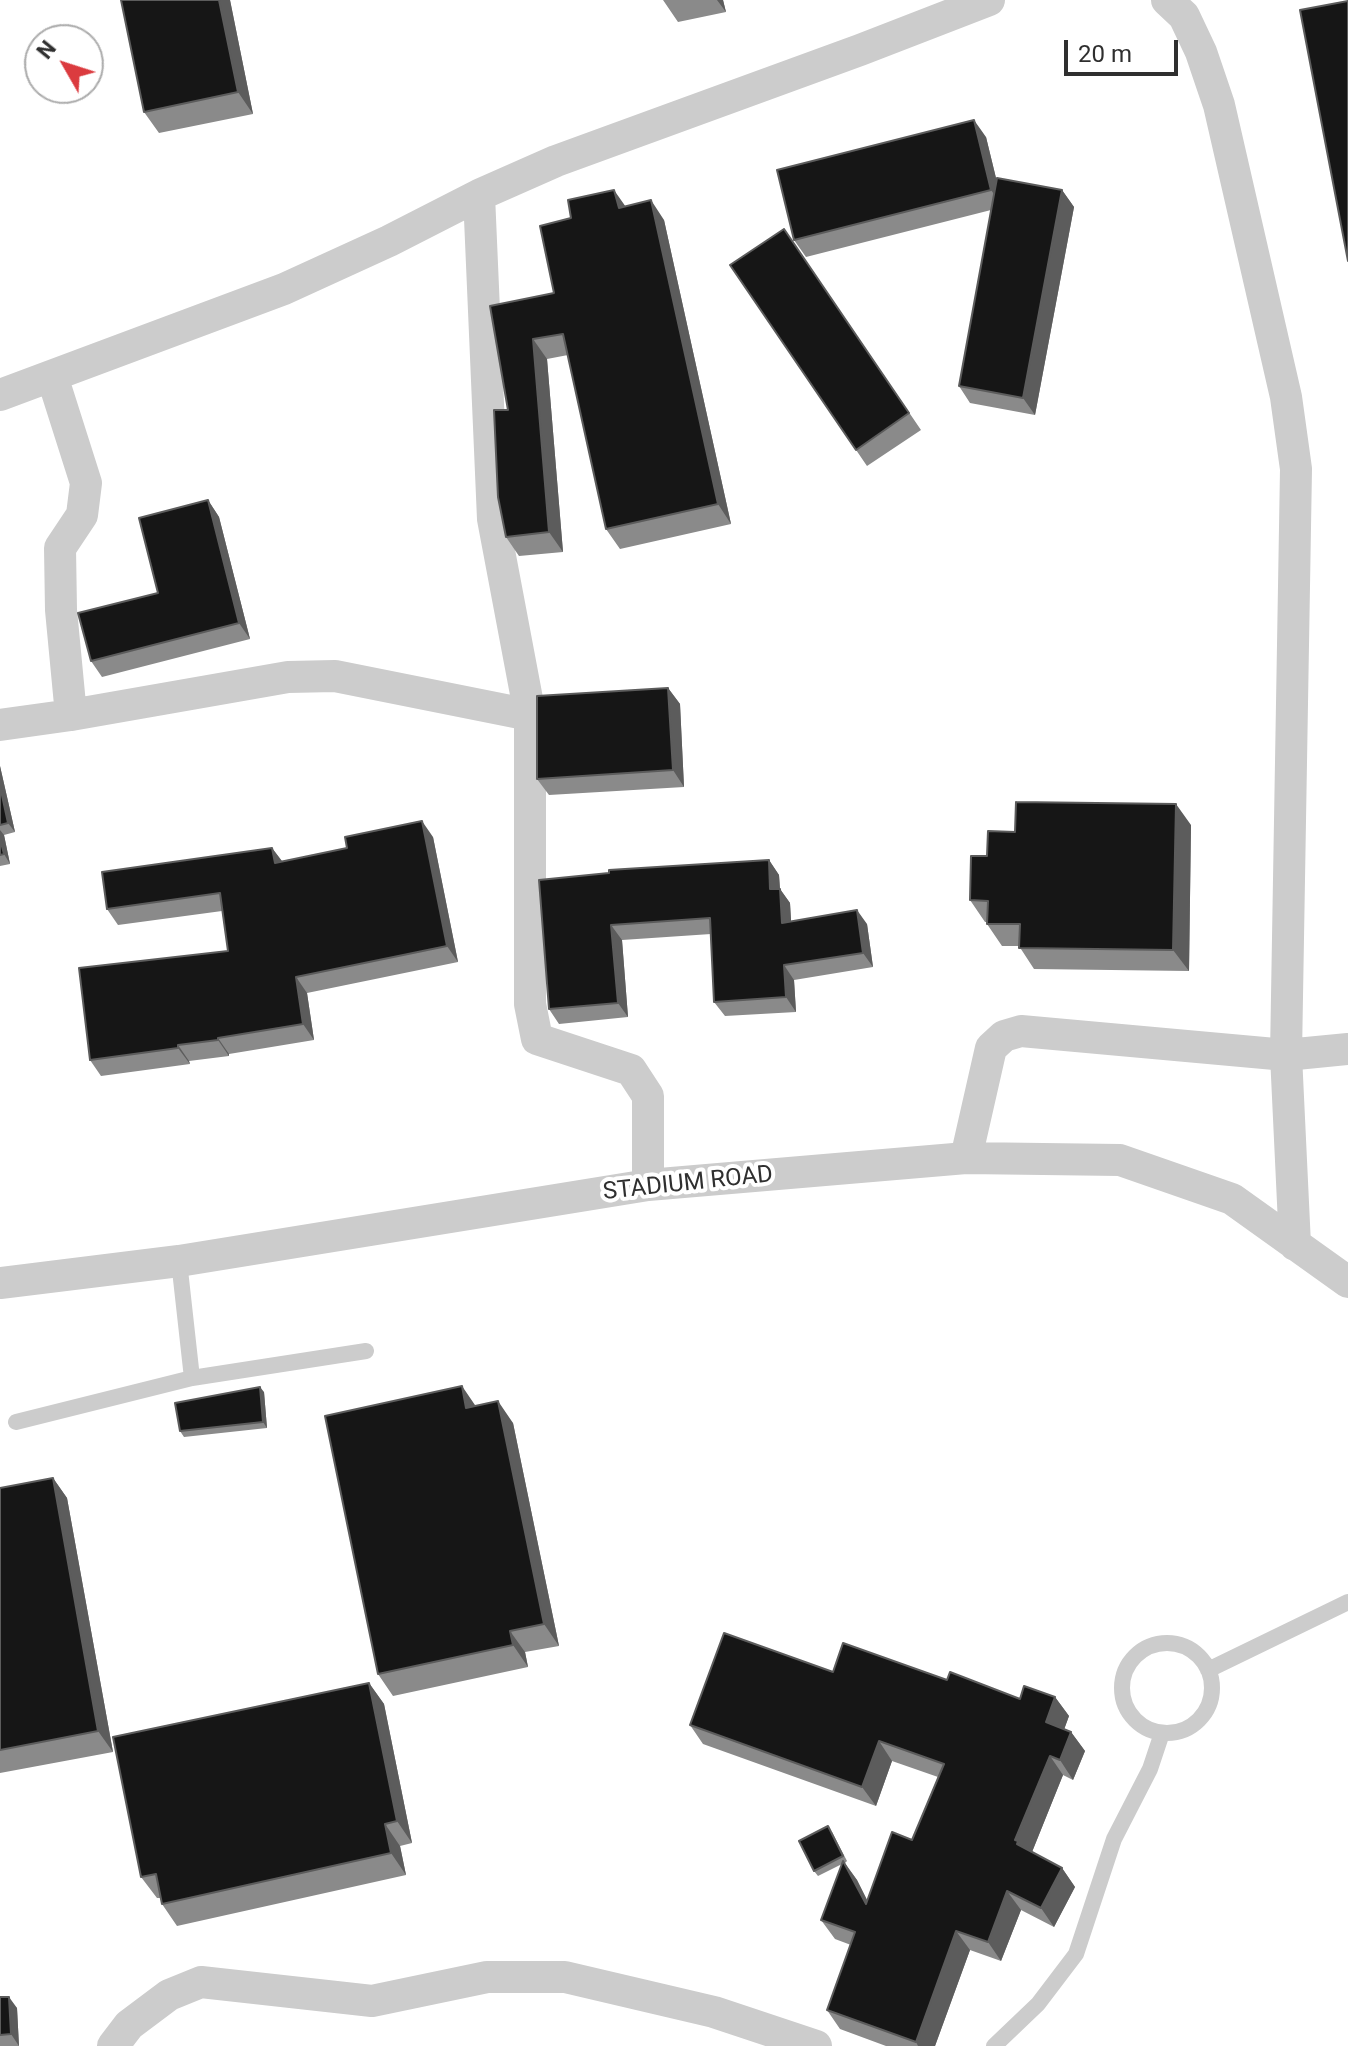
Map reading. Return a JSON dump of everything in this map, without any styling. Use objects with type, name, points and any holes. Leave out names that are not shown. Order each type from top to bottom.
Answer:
[{"type":"street","points":[[0,395],[284,289],[556,161],[989,0]]},
{"type":"street","points":[[1167,0],[1184,16],[1201,52],[1219,105],[1286,397],[1296,469],[1286,1055],[1295,1245]]},
{"type":"street","points":[[479,195],[493,519],[530,715],[530,1004],[537,1039],[631,1070],[648,1096],[648,1185]]},
{"type":"street","points":[[52,376],[86,483],[82,515],[60,548],[61,610],[71,715]]},
{"type":"street","points":[[0,725],[288,677],[335,676],[530,715]]},
{"type":"street","points":[[966,1158],[989,1054],[996,1042],[1012,1034],[1032,1031],[1286,1055],[1348,1049]]},
{"type":"street","name":"STADIUM ROAD","points":[[0,1283],[179,1261],[648,1185],[966,1158],[1120,1160],[1232,1199],[1348,1282]]},
{"type":"street","points":[[113,2046],[129,2025],[169,1995],[201,1982],[372,2001],[487,1977],[565,1977],[714,2012],[816,2046]]},
{"type":"lane","points":[[179,1261],[192,1378]]},
{"type":"lane","points":[[16,1422],[192,1378],[366,1351]]},
{"type":"lane","points":[[1208,1670],[1348,1602]]},
{"type":"lane","points":[[1172,1643],[1187,1647],[1200,1656],[1208,1670],[1212,1685],[1203,1715],[1178,1732],[1162,1733],[1147,1729],[1134,1719],[1126,1706],[1122,1691],[1124,1675],[1131,1661],[1142,1650],[1157,1644],[1172,1643]]},
{"type":"lane","points":[[994,2046],[1038,2004],[1076,1954],[1114,1839],[1150,1769],[1162,1733]]},
{"type":"building","points":[[121,0],[219,0],[238,92],[144,112]]},
{"type":"building","points":[[1348,1],[1348,261],[1300,10]]},
{"type":"building","points":[[974,120],[991,190],[794,240],[777,170]]},
{"type":"building","points":[[997,178],[1062,190],[1023,398],[959,386]]},
{"type":"building","points":[[614,190],[619,208],[651,200],[718,504],[606,529],[563,334],[533,339],[549,532],[506,537],[498,497],[494,410],[508,410],[490,306],[554,293],[540,226],[571,218],[568,200]]},
{"type":"building","points":[[784,229],[909,413],[856,450],[730,265]]},
{"type":"building","points":[[208,500],[239,623],[91,661],[78,613],[158,593],[139,518]]},
{"type":"building","points":[[668,688],[673,770],[537,779],[537,696]]},
{"type":"building","points":[[0,786],[8,823],[0,825]]},
{"type":"building","points":[[1016,802],[1176,804],[1173,950],[1019,948],[1020,924],[987,924],[988,901],[970,900],[971,856],[987,856],[988,831],[1015,832]]},
{"type":"building","points":[[422,821],[447,946],[296,977],[303,1024],[178,1045],[178,1048],[90,1060],[79,968],[228,951],[220,893],[107,909],[102,872],[272,848],[275,863],[347,848],[345,837]]},
{"type":"building","points":[[769,860],[770,889],[780,889],[782,923],[857,910],[863,953],[784,965],[786,997],[714,1002],[710,918],[611,925],[618,1003],[549,1009],[539,880],[609,873],[609,870]]},
{"type":"building","points":[[462,1386],[466,1408],[498,1401],[544,1624],[510,1631],[513,1645],[378,1674],[325,1416]]},
{"type":"building","points":[[260,1387],[263,1422],[180,1431],[175,1403]]},
{"type":"building","points":[[53,1478],[98,1731],[0,1750],[0,1488]]},
{"type":"building","points":[[724,1633],[833,1672],[843,1643],[947,1680],[950,1672],[1020,1699],[1024,1686],[1055,1697],[1046,1722],[1071,1732],[1060,1760],[1050,1756],[1015,1840],[1017,1844],[1062,1868],[1041,1908],[1007,1891],[988,1942],[956,1931],[916,2042],[827,2010],[855,1932],[821,1920],[843,1861],[866,1904],[892,1832],[912,1840],[944,1764],[879,1741],[862,1787],[690,1725]]},
{"type":"building","points":[[369,1683],[397,1821],[385,1824],[391,1853],[162,1904],[156,1874],[141,1877],[113,1737]]},
{"type":"building","points":[[828,1826],[843,1856],[814,1871],[799,1841]]},
{"type":"building","points":[[0,1997],[9,1997],[11,2034],[0,2035]]}]
